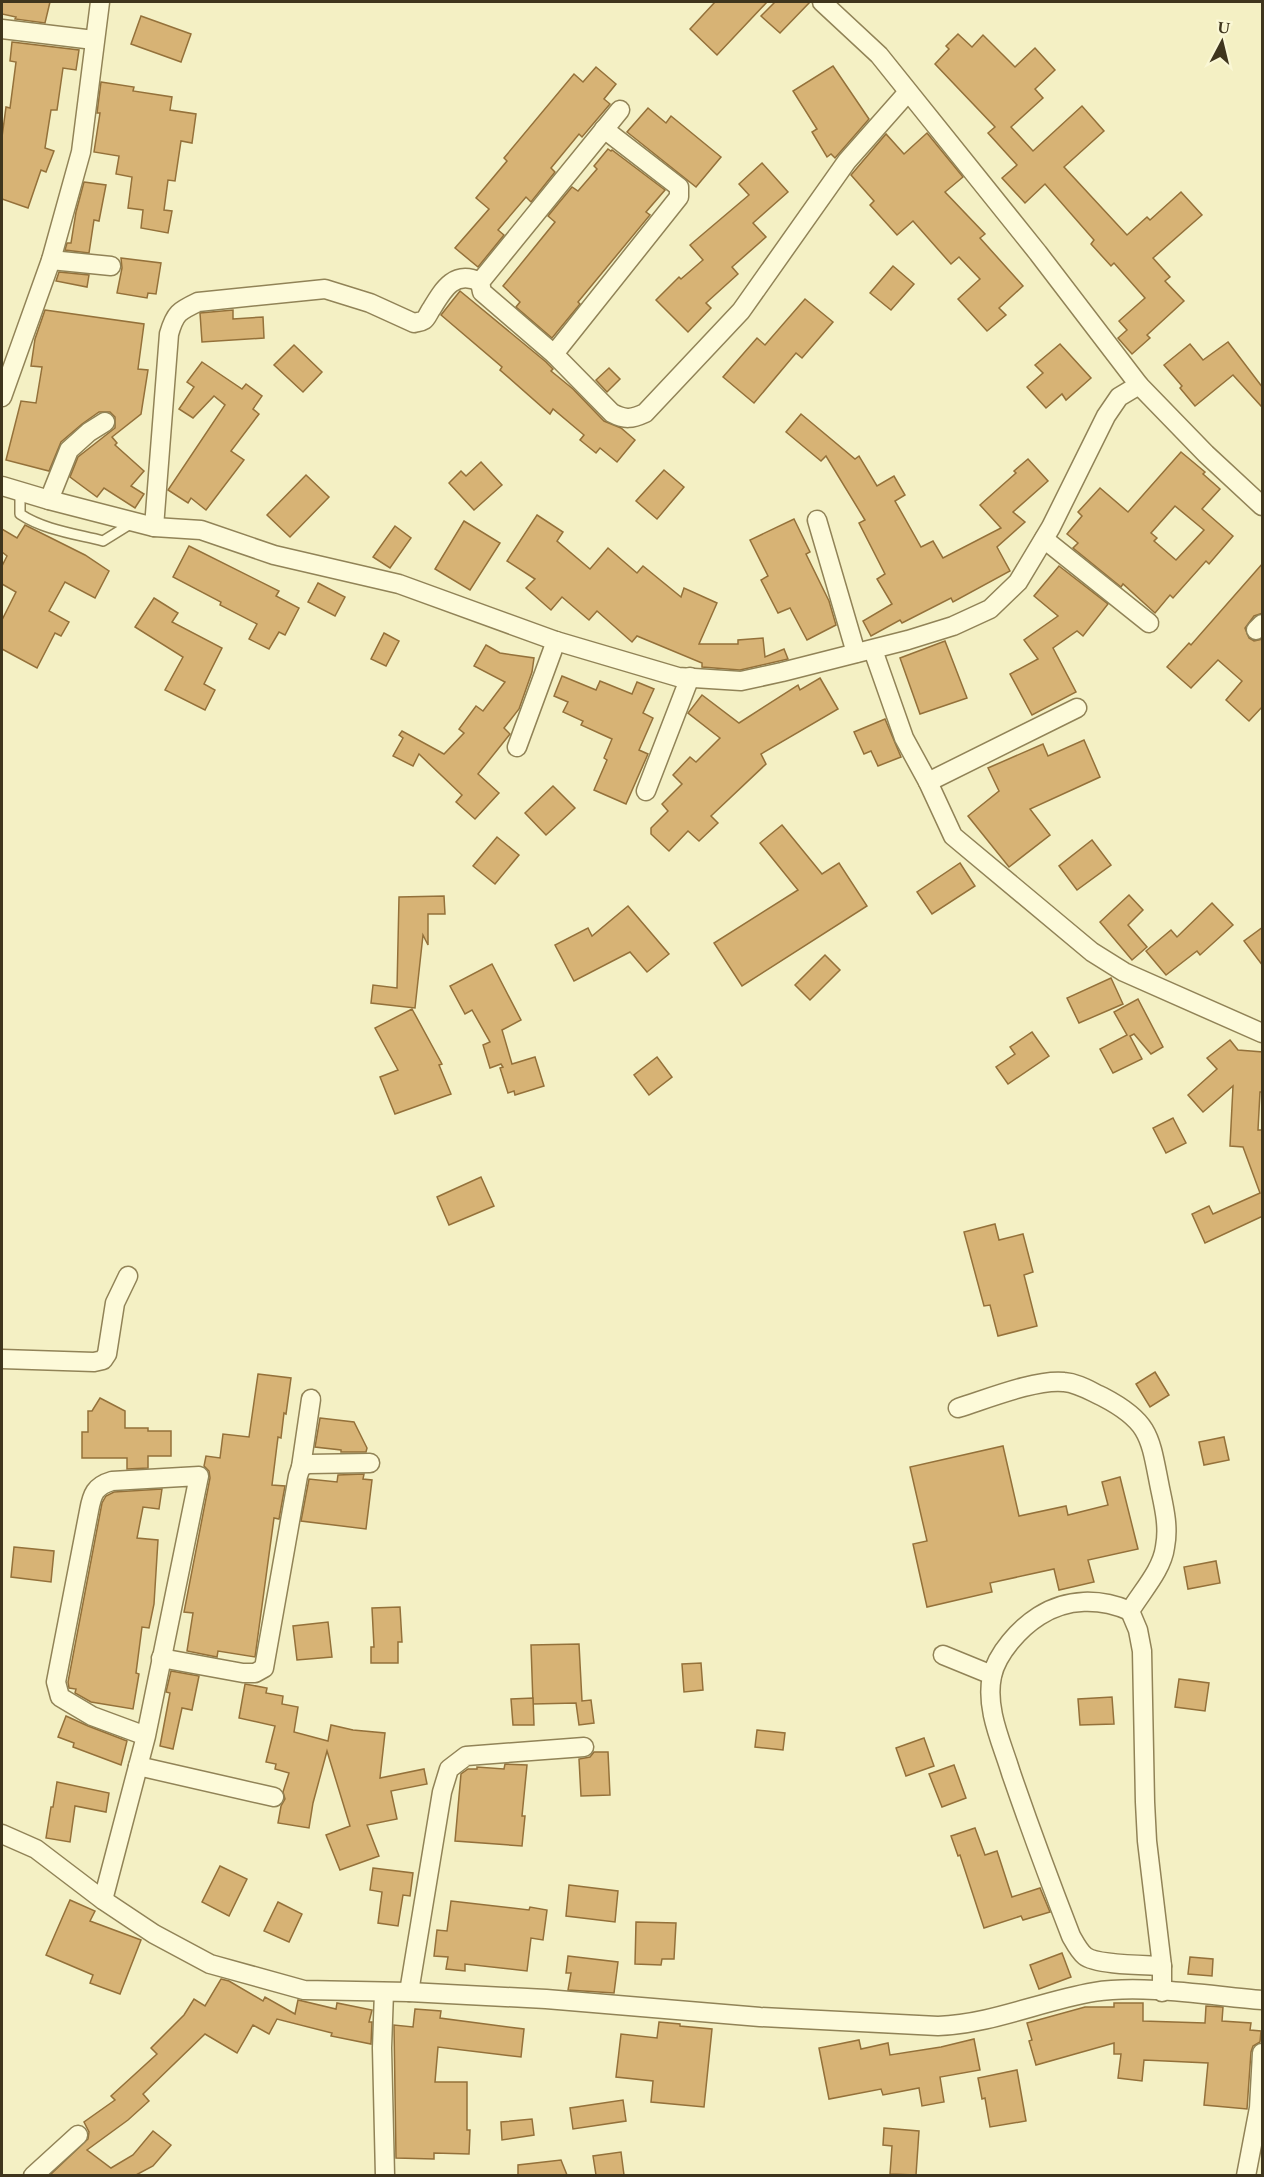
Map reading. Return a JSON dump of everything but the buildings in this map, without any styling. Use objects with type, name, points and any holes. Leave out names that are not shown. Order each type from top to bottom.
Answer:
[{"type":"street","points":[[2,398],[8,358],[51,260],[81,152],[100,2]]},
{"type":"street","points":[[822,2],[879,55],[1016,225],[1139,385],[1206,454],[1263,506]]},
{"type":"street","points":[[2,29],[94,40]]},
{"type":"street","points":[[480,282],[482,292],[554,354],[612,413],[622,418],[632,419],[645,413],[741,311],[847,161],[908,92]]},
{"type":"street","points":[[480,282],[620,110]]},
{"type":"street","points":[[554,354],[679,197],[679,188],[604,129]]},
{"type":"street","points":[[51,260],[111,266]]},
{"type":"street","points":[[154,527],[170,334],[174,317],[183,309],[198,302],[325,289],[370,303],[414,323],[426,319],[445,289],[456,279],[472,278],[480,282]]},
{"type":"street","points":[[2,486],[154,527],[201,530],[274,555],[399,584],[556,641],[678,677],[741,681],[865,651],[953,626],[990,609],[1018,582],[1044,539],[1119,397],[1139,385]]},
{"type":"street","points":[[49,500],[69,450],[105,422]]},
{"type":"street","points":[[817,520],[865,651],[904,738],[953,836],[1092,952],[1124,972],[1263,1033]]},
{"type":"street","points":[[1044,539],[1149,623]]},
{"type":"street","points":[[517,747],[556,641]]},
{"type":"street","points":[[646,791],[690,677]]},
{"type":"street","points":[[928,782],[1077,708]]},
{"type":"street","points":[[2,1359],[94,1362],[103,1360],[107,1354],[115,1303],[128,1276]]},
{"type":"street","points":[[958,1408],[1042,1383],[1063,1382],[1072,1383],[1115,1403],[1137,1420],[1151,1443],[1163,1502],[1166,1533],[1162,1560],[1130,1611]]},
{"type":"street","points":[[161,1658],[243,1673],[255,1673],[264,1668],[298,1476],[302,1467],[311,1399]]},
{"type":"street","points":[[302,1467],[308,1464],[370,1462]]},
{"type":"street","points":[[103,1900],[146,1736],[200,1476],[112,1481],[100,1485],[93,1493],[89,1511],[56,1682],[60,1697],[76,1707],[92,1716],[146,1736]]},
{"type":"street","points":[[1162,1966],[1098,1961],[1086,1958],[1079,1950],[1071,1936],[1029,1826],[994,1722],[991,1697],[992,1675],[1003,1653],[1017,1635],[1050,1609],[1092,1601],[1112,1603],[1130,1611],[1138,1630],[1142,1651],[1147,1841],[1162,1966],[1162,1992]]},
{"type":"street","points":[[943,1655],[992,1675]]},
{"type":"street","points":[[409,1992],[442,1792],[449,1769],[466,1756],[584,1747]]},
{"type":"street","points":[[138,1766],[274,1797]]},
{"type":"street","points":[[2,1834],[36,1849],[103,1900],[154,1934],[210,1964],[304,1990],[409,1992],[760,2017],[938,2026],[992,2019],[1094,1992],[1117,1990],[1262,2000],[1263,2013]]},
{"type":"street","points":[[384,1992],[382,2048],[386,2174],[384,2175]]},
{"type":"street","points":[[1246,2175],[1259,2108],[1263,2053]]},
{"type":"street","points":[[33,2175],[78,2134]]},
{"type":"lane","points":[[20,492],[20,514],[31,521],[103,541],[133,522]]}]
